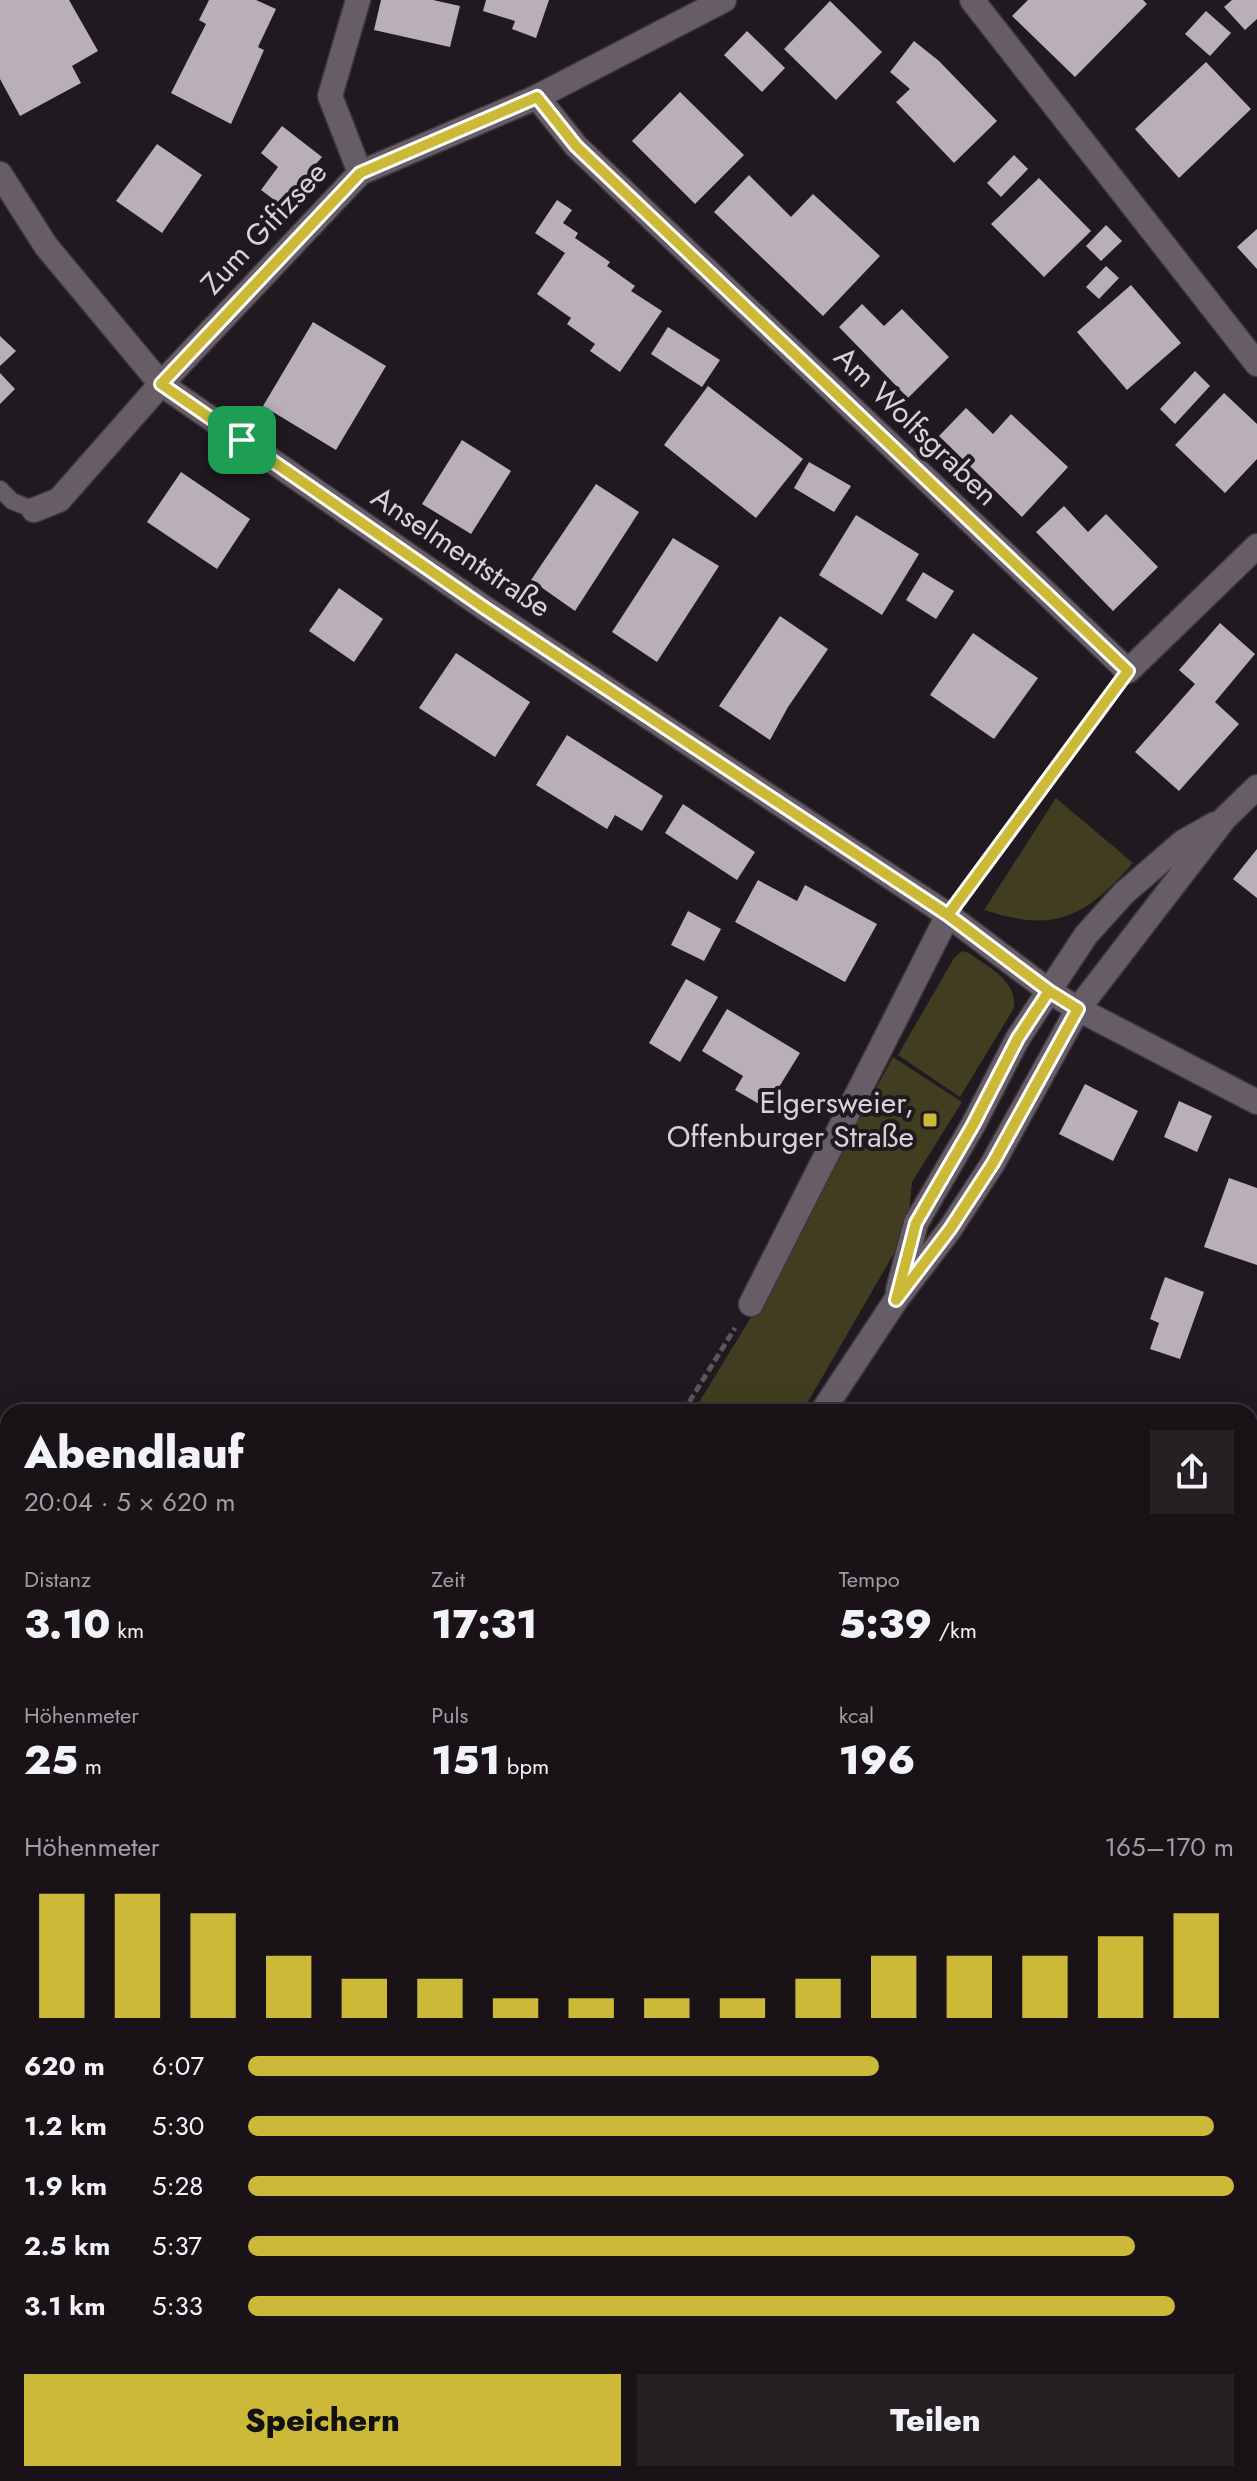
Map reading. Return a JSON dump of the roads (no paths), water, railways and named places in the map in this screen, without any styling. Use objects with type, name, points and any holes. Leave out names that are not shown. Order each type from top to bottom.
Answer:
[{"type":"street","points":[[358,0],[330,96],[360,173]]},
{"type":"street","name":"Zum Gifizsee","points":[[34,510],[59,500],[161,384],[360,173],[537,97],[724,0]]},
{"type":"street","points":[[972,0],[1257,364]]},
{"type":"street","name":"Am Wolfsgraben","points":[[537,97],[576,146],[1128,671],[1257,546]]},
{"type":"street","name":"Anselmentstraße","points":[[0,174],[46,246],[161,384],[486,609],[948,915],[1049,991],[1257,1102]]},
{"type":"street","points":[[827,1404],[993,1163],[1078,1009],[1225,818],[1257,787]]},
{"type":"street","points":[[896,1300],[916,1223],[973,1125],[1018,1038],[1086,935],[1124,893],[1183,842],[1225,818]]},
{"type":"street","points":[[751,1304],[948,915]]},
{"type":"lane","points":[[0,489],[12,501],[34,510]]},
{"type":"place","name":"Elgersweier, Offenburger Straße","points":[[930,1120]]}]
